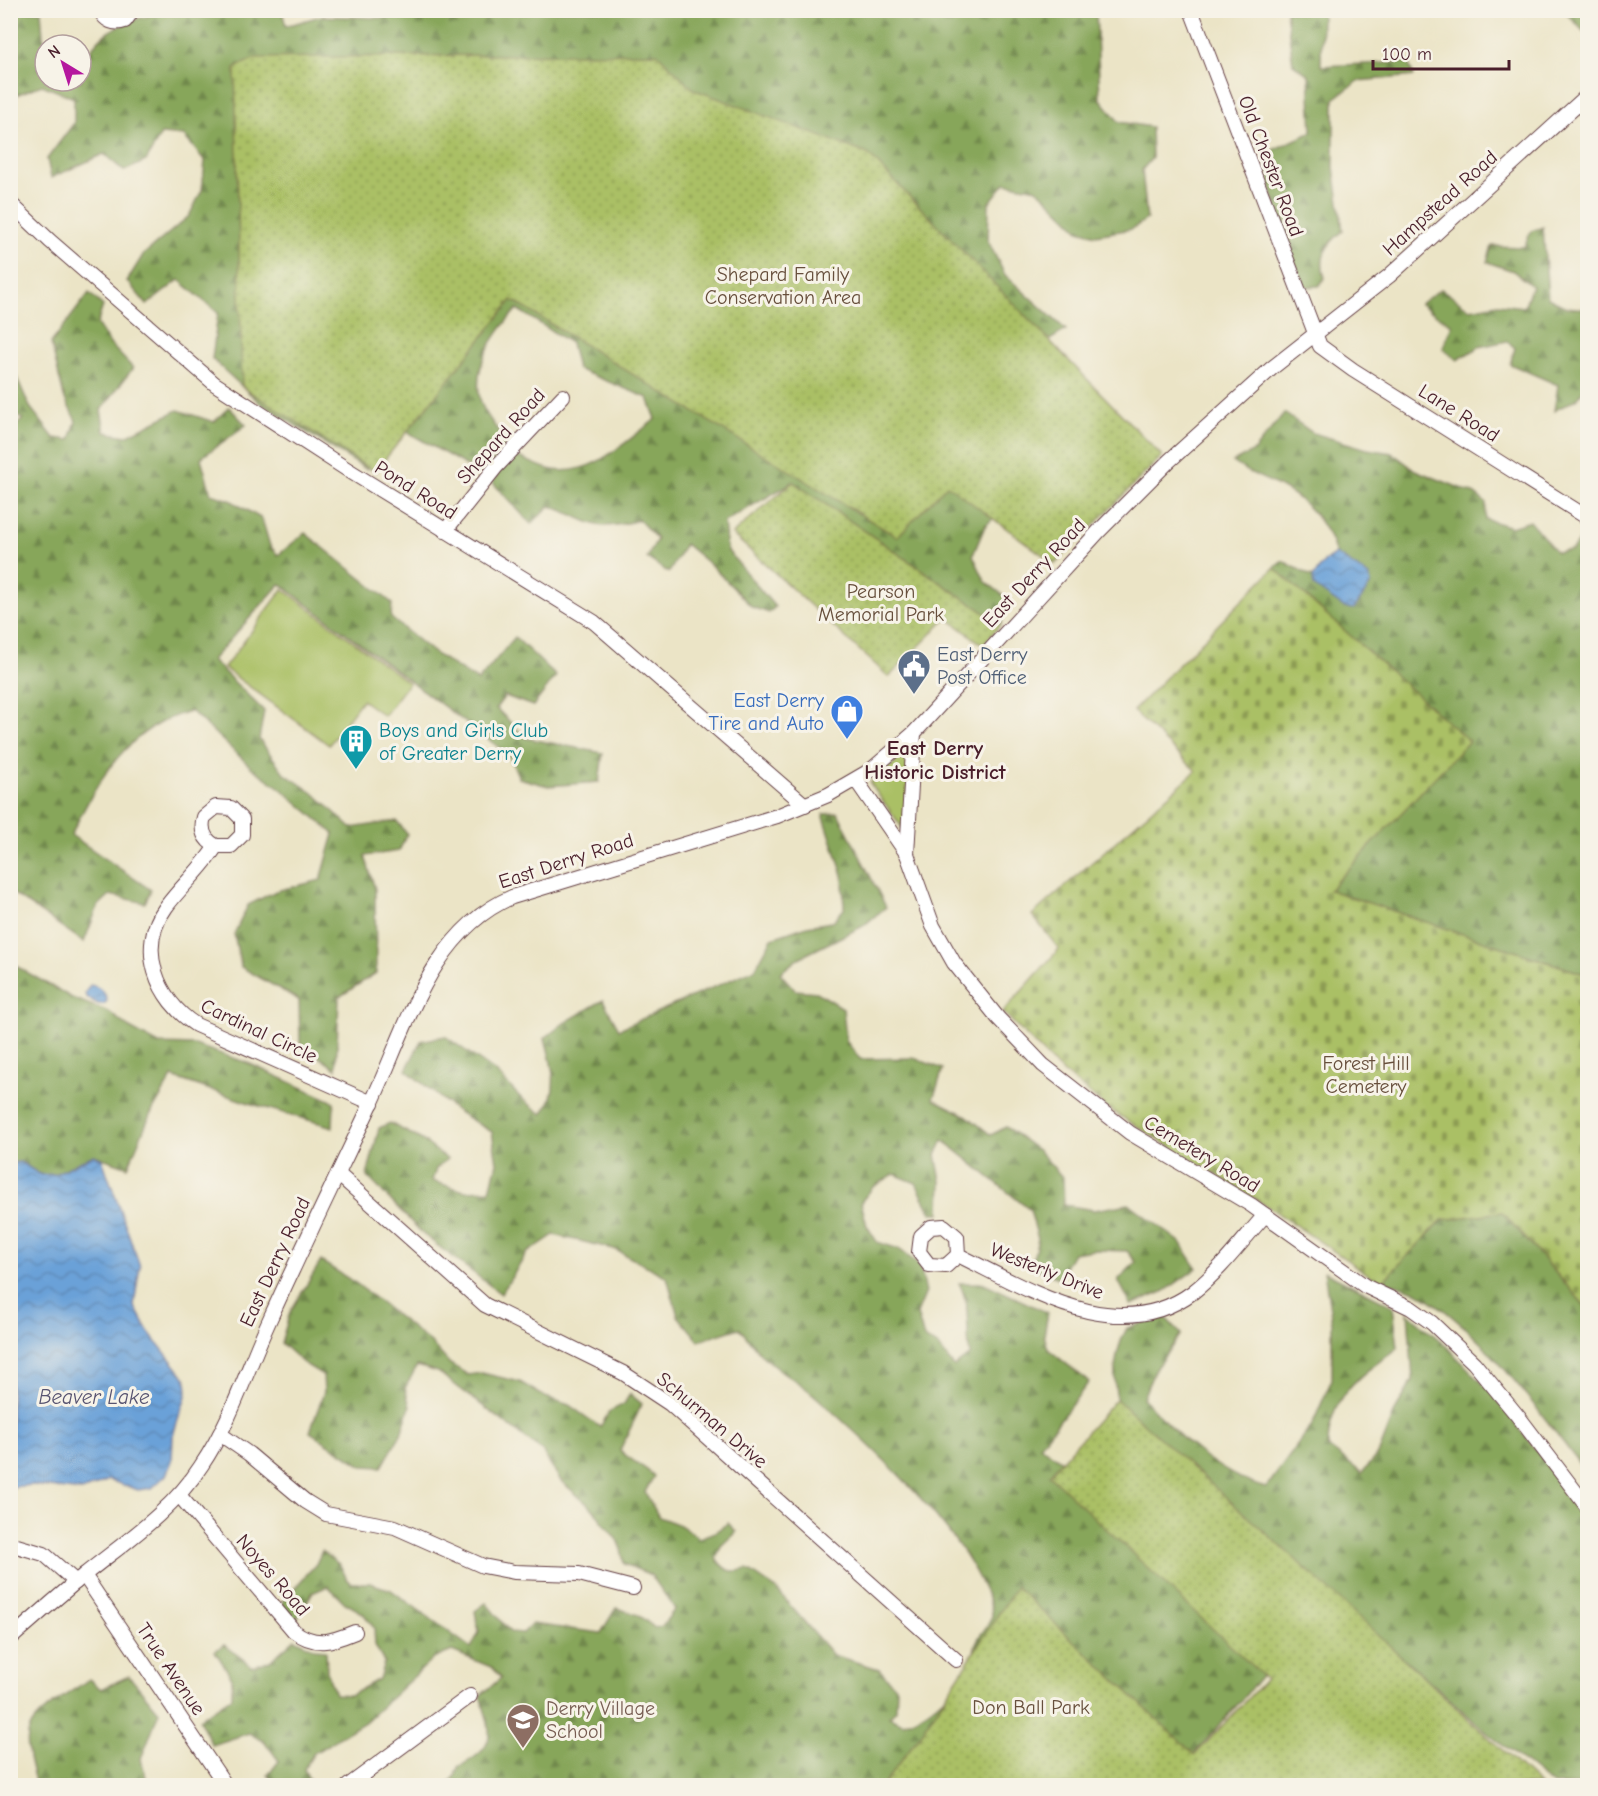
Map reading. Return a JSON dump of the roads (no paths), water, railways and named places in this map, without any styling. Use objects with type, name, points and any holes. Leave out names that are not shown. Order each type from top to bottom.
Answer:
[{"type":"street","points":[[100,10],[105,18],[115,23],[128,19],[133,10]]},
{"type":"street","name":"Old Chester Road","points":[[1191,10],[1315,336]]},
{"type":"street","name":"Hampstead Road","points":[[1315,336],[1397,269],[1587,95]]},
{"type":"street","name":"Pond Road","points":[[10,204],[215,384],[606,631],[805,805]]},
{"type":"street","name":"Lane Road","points":[[1315,336],[1320,346],[1353,370],[1587,518]]},
{"type":"street","name":"East Derry Road","points":[[10,1639],[80,1578],[151,1521],[179,1495],[200,1468],[220,1434],[418,999],[438,961],[458,934],[482,912],[522,893],[749,826],[805,805],[856,780],[914,733],[1144,485],[1251,386],[1315,336]]},
{"type":"street","name":"Shepard Road","points":[[445,531],[496,467],[563,396]]},
{"type":"street","points":[[907,854],[914,733]]},
{"type":"street","name":"Cemetery Road","points":[[856,780],[907,854],[933,926],[954,963],[998,1018],[1043,1065],[1130,1133],[1265,1215],[1365,1286],[1411,1308],[1453,1342],[1521,1420],[1587,1509]]},
{"type":"street","name":"Cardinal Circle","points":[[216,846],[200,869],[166,907],[156,925],[152,941],[152,961],[165,997],[184,1017],[196,1025],[372,1103]]},
{"type":"street","name":"Schurman Drive","points":[[338,1174],[485,1305],[623,1373],[670,1404],[956,1660]]},
{"type":"street","name":"Westerly Drive","points":[[958,1254],[1013,1281],[1091,1313],[1112,1317],[1135,1316],[1170,1306],[1193,1292],[1265,1215]]},
{"type":"street","points":[[220,1434],[249,1454],[304,1501],[326,1514],[395,1527],[483,1566],[514,1572],[579,1574],[633,1588]]},
{"type":"street","name":"Noyes Road","points":[[179,1495],[294,1630],[312,1642],[323,1643],[355,1632]]},
{"type":"street","name":"True Avenue","points":[[10,1544],[44,1554],[80,1578],[226,1785]]},
{"type":"street","points":[[348,1785],[470,1696]]},
{"type":"water","points":[[1336,554],[1369,576],[1371,584],[1354,609],[1345,608],[1314,586],[1313,577],[1325,561]]},
{"type":"water","points":[[90,985],[103,992],[107,1001],[104,1004],[98,1004],[86,997],[85,993]]},
{"type":"water","name":"Beaver Lake","points":[[94,1155],[102,1159],[140,1266],[134,1305],[148,1331],[186,1379],[187,1393],[173,1435],[172,1461],[166,1475],[152,1488],[138,1490],[109,1480],[82,1491],[33,1485],[11,1487],[11,1163],[20,1162],[41,1175],[55,1174]]},
{"type":"place","name":"East Derry Post Office","points":[[914,695]]},
{"type":"place","name":"East Derry Tire and Auto","points":[[847,740]]},
{"type":"place","name":"Boys and Girls Club of Greater Derry","points":[[356,770]]},
{"type":"place","name":"Derry Village School","points":[[523,1749]]},
{"type":"district","name":"East Derry Historic District","points":[[935,760]]},
{"type":"park label","name":"Shepard Family Conservation Area","points":[[783,286]]},
{"type":"park label","name":"Pearson Memorial Park","points":[[881,602]]},
{"type":"park label","name":"Forest Hill Cemetery","points":[[1366,1074]]},
{"type":"park label","name":"Don Ball Park","points":[[1031,1707]]}]
